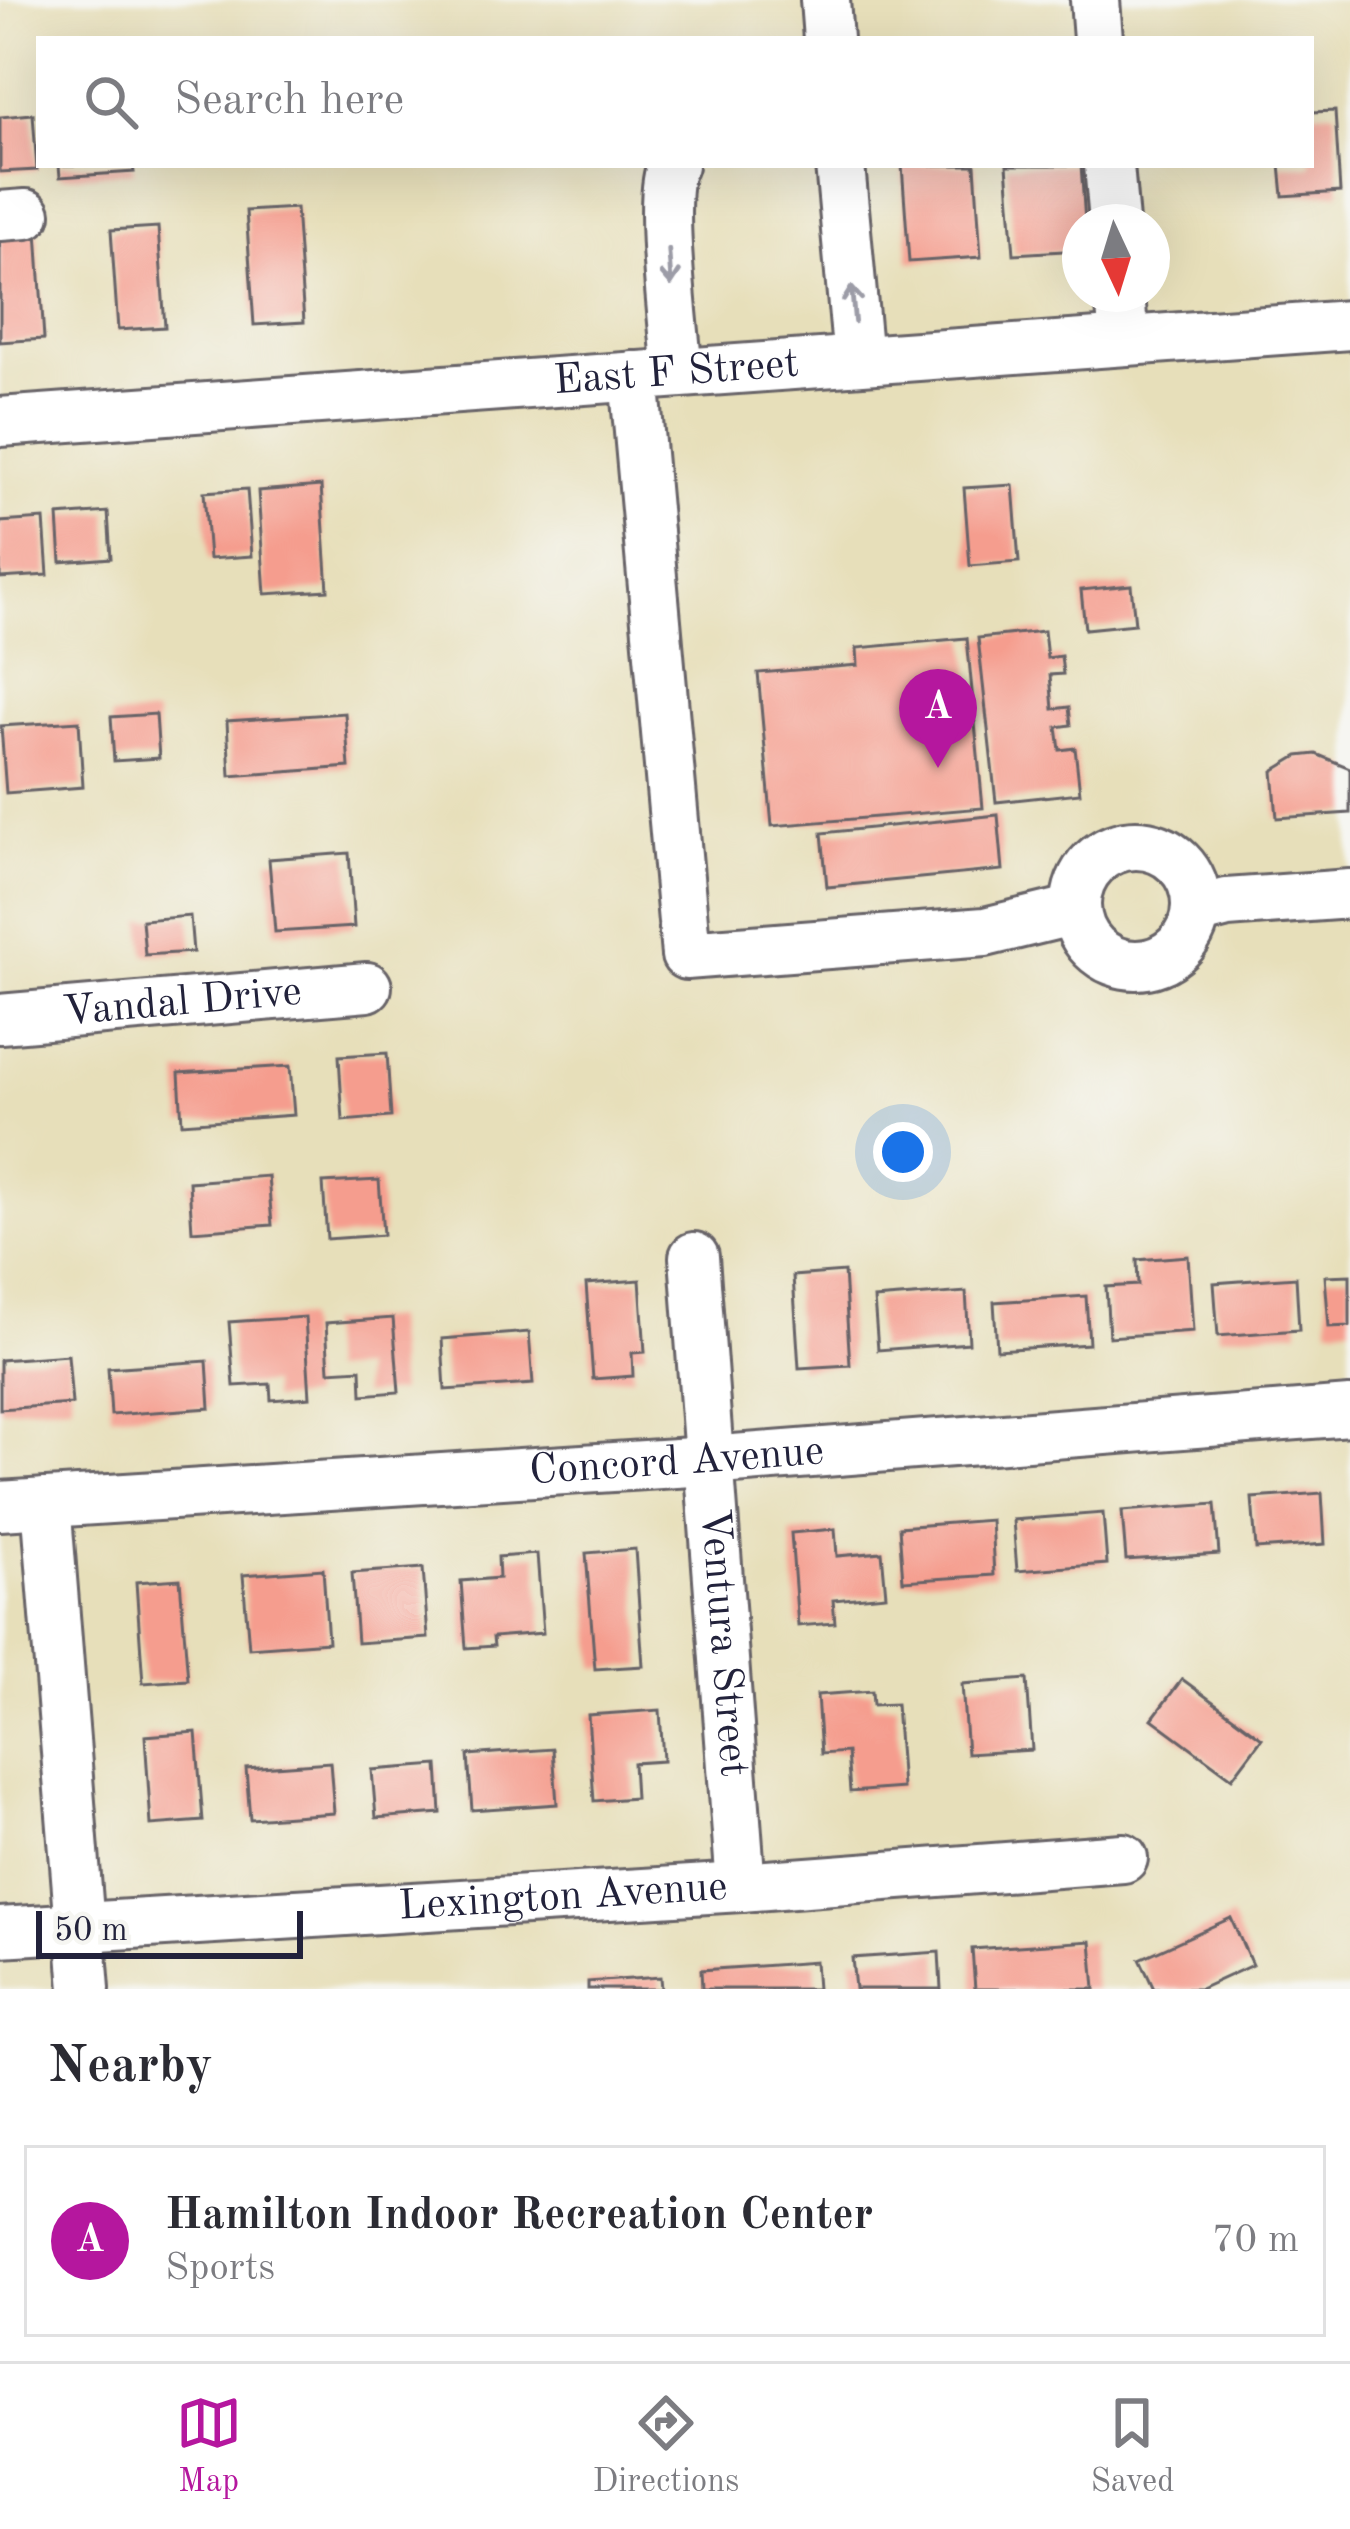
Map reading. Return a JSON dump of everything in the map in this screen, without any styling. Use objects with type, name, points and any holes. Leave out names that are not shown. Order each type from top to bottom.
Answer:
[{"type":"street","points":[[825,0],[828,36]]},
{"type":"street","points":[[1095,0],[1098,36]]},
{"type":"street","points":[[671,168],[665,176],[656,374],[686,956],[986,932],[1075,910]]},
{"type":"street","points":[[840,168],[858,360]]},
{"type":"street","points":[[1109,168],[1112,204]]},
{"type":"street","name":"East F Street","points":[[0,422],[858,360],[1122,318],[1350,325]]},
{"type":"street","points":[[1136,844],[1156,848],[1187,872],[1196,911],[1180,947],[1164,959],[1125,965],[1106,959],[1090,946],[1075,910],[1076,890],[1099,857],[1136,844]]},
{"type":"street","points":[[1196,911],[1227,903],[1350,894]]},
{"type":"street","name":"Vandal Drive","points":[[0,1019],[367,987]]},
{"type":"street","name":"Ventura Street","points":[[694,1257],[741,1887]]},
{"type":"street","name":"Concord Avenue","points":[[23,1505],[708,1461],[1350,1411]]},
{"type":"street","points":[[23,1505],[86,1989]]},
{"type":"street","name":"Lexington Avenue","points":[[0,1932],[741,1887],[1124,1858]]},
{"type":"building","points":[[1335,111],[1340,192],[1283,196],[1280,168],[1314,168],[1314,112]]},
{"type":"building","points":[[33,114],[37,170],[0,172],[0,117]]},
{"type":"building","points":[[59,168],[133,168],[134,172],[60,177]]},
{"type":"building","points":[[902,168],[975,168],[981,257],[909,262]]},
{"type":"building","points":[[1007,168],[1081,168],[1084,204],[1062,204],[1062,251],[1014,254]]},
{"type":"building","points":[[296,208],[304,322],[254,325],[246,211]]},
{"type":"building","points":[[158,227],[165,327],[118,330],[111,230]]},
{"type":"building","points":[[37,231],[44,339],[0,342],[0,234]]},
{"type":"building","points":[[1013,485],[1019,562],[970,566],[964,488]]},
{"type":"building","points":[[321,486],[328,590],[265,594],[258,491]]},
{"type":"building","points":[[247,489],[252,556],[209,559],[204,492]]},
{"type":"building","points":[[108,512],[111,558],[61,562],[58,516]]},
{"type":"building","points":[[44,519],[48,575],[0,578],[0,522]]},
{"type":"building","points":[[1131,585],[1135,624],[1085,629],[1081,590]]},
{"type":"building","points":[[1044,631],[1047,658],[1061,656],[1063,674],[1050,675],[1053,709],[1069,707],[1071,725],[1057,727],[1060,750],[1075,748],[1080,793],[996,802],[978,638]]},
{"type":"building","points":[[967,638],[983,808],[772,826],[758,673],[858,665],[857,648]]},
{"type":"building","points":[[345,713],[349,767],[230,776],[227,721]]},
{"type":"building","points":[[156,714],[159,758],[114,761],[111,717]]},
{"type":"building","points":[[79,721],[83,787],[6,793],[1,726]]},
{"type":"building","points":[[1316,754],[1350,768],[1350,813],[1277,818],[1273,771],[1298,756]]},
{"type":"building","points":[[998,815],[1003,870],[827,887],[822,833]]},
{"type":"building","points":[[349,853],[354,927],[275,932],[269,859]]},
{"type":"building","points":[[190,916],[193,952],[145,955],[142,920]]},
{"type":"building","points":[[387,1053],[391,1117],[343,1121],[339,1056]]},
{"type":"building","points":[[290,1066],[294,1115],[182,1123],[179,1073]]},
{"type":"building","points":[[268,1176],[272,1225],[192,1231],[189,1182]]},
{"type":"building","points":[[379,1180],[383,1235],[327,1239],[323,1183]]},
{"type":"building","points":[[1188,1256],[1193,1331],[1109,1337],[1106,1287],[1138,1285],[1137,1260]]},
{"type":"building","points":[[844,1272],[850,1365],[799,1368],[793,1276]]},
{"type":"building","points":[[1350,1275],[1350,1326],[1329,1327],[1325,1276]]},
{"type":"building","points":[[1296,1277],[1299,1330],[1218,1336],[1214,1283]]},
{"type":"building","points":[[640,1280],[645,1352],[632,1353],[633,1376],[593,1379],[586,1284]]},
{"type":"building","points":[[966,1292],[969,1343],[878,1350],[874,1299]]},
{"type":"building","points":[[1086,1296],[1089,1344],[997,1350],[994,1302]]},
{"type":"building","points":[[305,1317],[310,1397],[271,1400],[270,1384],[234,1386],[229,1322]]},
{"type":"building","points":[[393,1318],[399,1392],[362,1395],[361,1369],[329,1371],[326,1323]]},
{"type":"building","points":[[529,1332],[533,1384],[445,1390],[442,1339]]},
{"type":"building","points":[[68,1355],[72,1404],[0,1409],[0,1360]]},
{"type":"building","points":[[207,1361],[210,1408],[111,1415],[108,1368]]},
{"type":"building","points":[[1322,1493],[1325,1544],[1256,1549],[1252,1498]]},
{"type":"building","points":[[1215,1504],[1219,1554],[1126,1560],[1122,1511]]},
{"type":"building","points":[[1103,1513],[1107,1564],[1017,1571],[1013,1520]]},
{"type":"building","points":[[991,1520],[994,1575],[903,1581],[899,1527]]},
{"type":"building","points":[[835,1529],[837,1556],[882,1552],[886,1595],[833,1600],[835,1623],[798,1626],[791,1533]]},
{"type":"building","points":[[635,1549],[643,1666],[595,1669],[586,1553]]},
{"type":"building","points":[[537,1554],[543,1633],[493,1637],[494,1646],[466,1648],[461,1581],[499,1578],[498,1557]]},
{"type":"building","points":[[423,1568],[428,1638],[357,1643],[352,1573]]},
{"type":"building","points":[[323,1569],[328,1642],[249,1648],[243,1575]]},
{"type":"building","points":[[180,1579],[188,1680],[143,1683],[136,1582]]},
{"type":"building","points":[[1027,1679],[1032,1750],[967,1754],[962,1684]]},
{"type":"building","points":[[1182,1679],[1262,1738],[1232,1778],[1152,1719]]},
{"type":"building","points":[[872,1691],[873,1705],[896,1704],[902,1788],[850,1792],[847,1752],[821,1754],[817,1695]]},
{"type":"building","points":[[660,1710],[663,1761],[633,1763],[635,1798],[594,1801],[588,1715]]},
{"type":"building","points":[[196,1732],[203,1821],[151,1825],[145,1736]]},
{"type":"building","points":[[553,1749],[557,1804],[472,1810],[468,1755]]},
{"type":"building","points":[[330,1762],[334,1813],[250,1819],[246,1768]]},
{"type":"building","points":[[438,1765],[441,1813],[376,1818],[372,1770]]},
{"type":"building","points":[[1231,1918],[1252,1965],[1200,1989],[1154,1989],[1140,1959]]},
{"type":"building","points":[[1091,1941],[1095,1989],[975,1989],[972,1949]]},
{"type":"building","points":[[939,1952],[941,1989],[855,1989],[852,1958]]},
{"type":"building","points":[[815,1962],[817,1989],[702,1989],[701,1970]]},
{"type":"building","points":[[660,1977],[661,1989],[588,1989],[588,1982]]},
{"type":"place","name":"Hamilton Indoor Recreation Center","points":[[938,768]]}]
